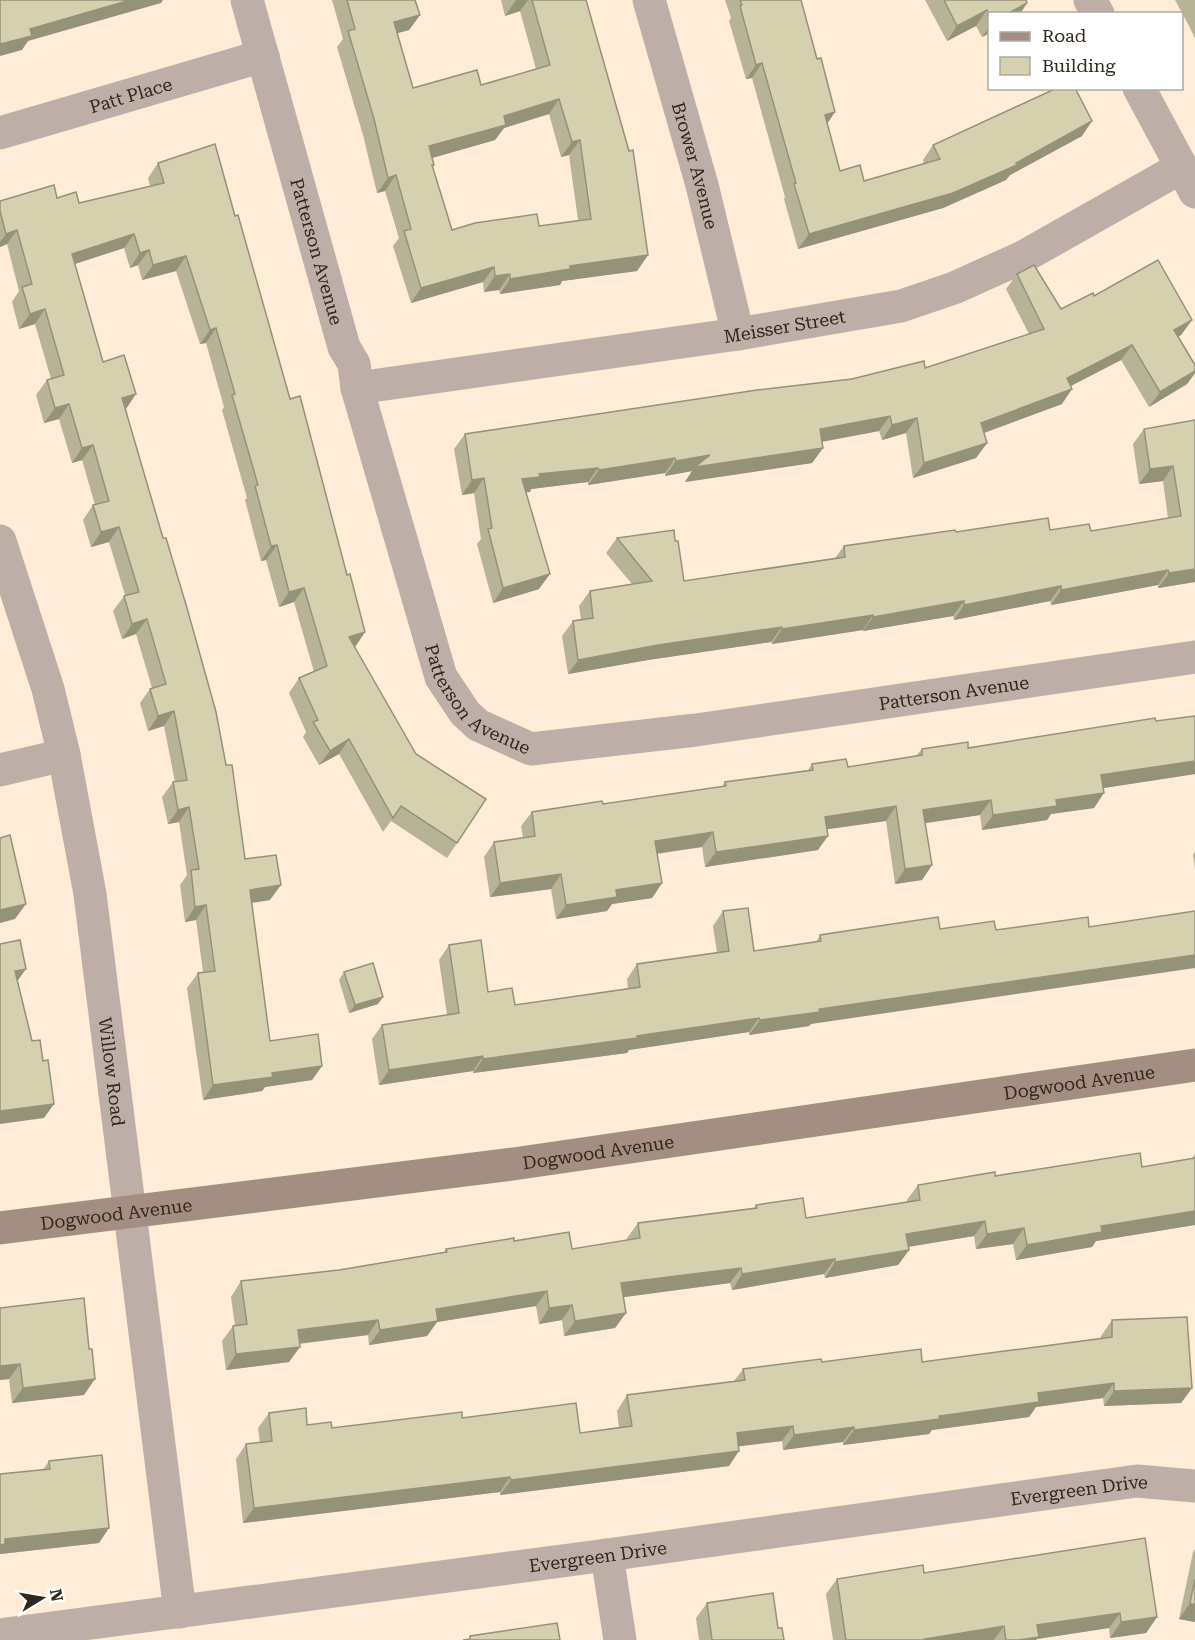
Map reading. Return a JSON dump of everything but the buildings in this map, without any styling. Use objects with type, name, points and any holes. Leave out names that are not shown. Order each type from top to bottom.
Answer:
[{"type":"street","name":"Patterson Avenue","points":[[247,0],[344,348],[354,364],[357,388],[441,677],[465,713],[478,725],[531,749],[696,730],[1195,657]]},
{"type":"street","name":"Brower Avenue","points":[[649,0],[702,185],[738,334]]},
{"type":"street","name":"Patt Place","points":[[0,133],[263,56]]},
{"type":"street","points":[[1139,90],[1188,180]]},
{"type":"street","name":"Meisser Street","points":[[357,388],[738,334],[901,306],[954,288],[1188,180]]},
{"type":"street","name":"Willow Road","points":[[0,542],[48,689],[64,755],[90,894],[180,1612]]},
{"type":"street","points":[[0,770],[64,755]]},
{"type":"street","name":"Dogwood Avenue","points":[[0,1228],[513,1164],[1195,1065]]},
{"type":"street","name":"Evergreen Drive","points":[[0,1635],[607,1556],[1137,1481],[1195,1486]]},
{"type":"street","points":[[607,1556],[620,1640]]}]
